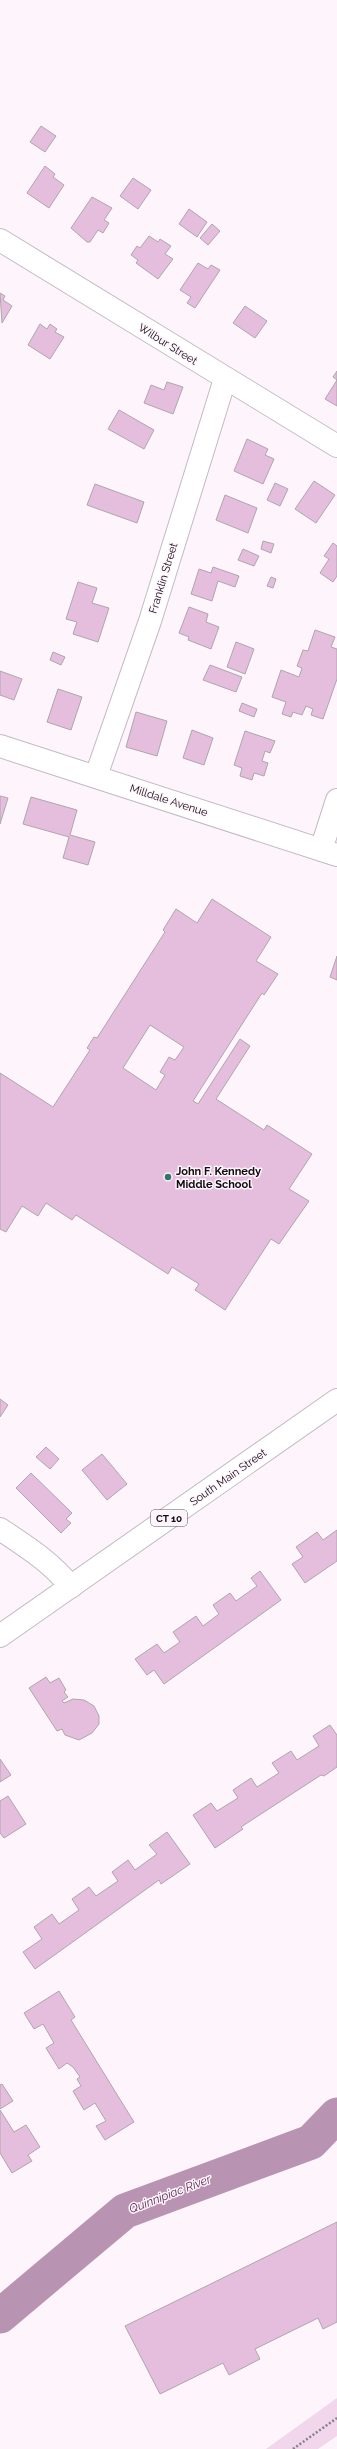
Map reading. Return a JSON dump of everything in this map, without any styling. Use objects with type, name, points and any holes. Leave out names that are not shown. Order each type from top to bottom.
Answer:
[{"type":"main road","name":"Wilbur Street","points":[[0,240],[337,446]]},
{"type":"main road","name":"Franklin Street","points":[[96,776],[150,621],[226,379]]},
{"type":"main road","name":"Milldale Avenue","points":[[0,746],[329,852]]},
{"type":"main road","points":[[329,852],[337,800]]},
{"type":"main road","name":"South Main Street","points":[[0,1636],[337,1400]]},
{"type":"main road","points":[[0,1529],[49,1563],[71,1587]]},
{"type":"path","points":[[293,2449],[337,2418]]},
{"type":"shaded area","points":[[337,2398],[337,2436],[318,2449],[266,2449]]},
{"type":"building","points":[[41,126],[56,136],[45,152],[30,142]]},
{"type":"building","points":[[45,166],[55,174],[53,177],[64,185],[49,208],[27,193]]},
{"type":"building","points":[[133,178],[151,190],[138,209],[120,196]]},
{"type":"building","points":[[92,197],[112,208],[104,220],[109,223],[103,233],[98,230],[90,242],[87,242],[71,228]]},
{"type":"building","points":[[189,209],[207,222],[197,237],[179,224]]},
{"type":"building","points":[[212,224],[220,231],[208,245],[200,238]]},
{"type":"building","points":[[149,236],[158,242],[160,239],[171,246],[165,254],[173,259],[158,279],[136,263],[138,260],[131,255],[137,246],[140,248]]},
{"type":"building","points":[[198,263],[208,269],[211,265],[220,270],[195,308],[187,303],[191,297],[180,290]]},
{"type":"building","points":[[0,293],[5,296],[3,300],[12,306],[2,323]]},
{"type":"building","points":[[245,306],[267,321],[255,338],[233,323]]},
{"type":"building","points":[[40,324],[47,329],[50,324],[57,329],[55,332],[64,337],[50,359],[28,345]]},
{"type":"building","points":[[337,371],[337,380],[333,377]]},
{"type":"building","points":[[337,380],[337,406],[325,399]]},
{"type":"building","points":[[167,382],[183,387],[173,414],[144,403],[151,385],[164,390]]},
{"type":"building","points":[[119,410],[154,430],[144,449],[108,429]]},
{"type":"building","points":[[247,439],[268,449],[265,455],[274,459],[263,484],[234,471]]},
{"type":"building","points":[[314,481],[335,495],[316,523],[295,509]]},
{"type":"building","points":[[275,483],[288,489],[280,506],[267,500]]},
{"type":"building","points":[[95,484],[144,502],[137,523],[87,505]]},
{"type":"building","points":[[225,495],[257,508],[248,533],[216,520]]},
{"type":"building","points":[[263,541],[274,544],[271,553],[261,549]]},
{"type":"building","points":[[333,543],[337,546],[337,576],[333,582],[320,573],[329,559],[324,556]]},
{"type":"building","points":[[243,549],[259,556],[254,566],[238,560]]},
{"type":"building","points":[[213,567],[239,576],[235,587],[218,581],[212,601],[191,594],[199,569],[211,573]]},
{"type":"building","points":[[271,577],[276,579],[273,588],[267,586]]},
{"type":"building","points":[[78,582],[97,588],[92,603],[109,608],[98,642],[73,634],[77,622],[66,619]]},
{"type":"building","points":[[189,607],[208,614],[206,622],[219,627],[211,649],[188,640],[189,637],[179,633]]},
{"type":"building","points":[[315,630],[335,637],[331,647],[337,649],[337,679],[323,719],[311,715],[313,709],[306,706],[302,715],[293,712],[291,717],[282,714],[286,702],[272,697],[281,670],[299,677],[302,668],[297,666],[303,650],[308,651]]},
{"type":"building","points":[[236,642],[254,649],[245,674],[227,667]]},
{"type":"building","points":[[53,652],[65,657],[61,665],[50,660]]},
{"type":"building","points":[[210,665],[242,677],[236,692],[203,680]]},
{"type":"building","points":[[0,671],[22,679],[14,700],[0,695]]},
{"type":"building","points":[[58,689],[82,697],[71,730],[47,722]]},
{"type":"building","points":[[242,703],[257,709],[254,717],[239,711]]},
{"type":"building","points":[[136,712],[167,721],[157,756],[126,747]]},
{"type":"building","points":[[192,730],[213,738],[204,765],[183,758]]},
{"type":"building","points":[[245,731],[275,741],[270,753],[265,751],[262,761],[268,763],[264,776],[254,773],[252,780],[240,776],[242,768],[234,765]]},
{"type":"building","points":[[0,796],[8,798],[0,824]]},
{"type":"building","points":[[31,797],[77,810],[70,835],[95,842],[88,865],[63,858],[69,837],[23,824]]},
{"type":"building","points":[[212,899],[271,937],[256,961],[278,974],[264,995],[262,993],[193,1101],[198,1104],[240,1039],[250,1046],[216,1099],[264,1130],[267,1125],[312,1154],[289,1189],[309,1201],[279,1244],[271,1239],[225,1310],[195,1290],[199,1284],[172,1267],[168,1274],[76,1215],[72,1220],[46,1203],[38,1216],[22,1206],[6,1232],[0,1229],[0,1073],[53,1107],[90,1050],[87,1048],[94,1037],[97,1038],[165,932],[163,930],[176,909],[197,923]],"holes":[[[150,1025],[184,1047],[175,1060],[169,1057],[160,1072],[165,1075],[156,1090],[123,1068]]]},
{"type":"building","points":[[337,956],[337,980],[330,977]]},
{"type":"building","points":[[0,1399],[8,1405],[0,1417]]},
{"type":"building","points":[[46,1447],[59,1459],[50,1469],[36,1457]]},
{"type":"building","points":[[102,1454],[127,1484],[107,1500],[82,1470]]},
{"type":"building","points":[[31,1473],[72,1513],[66,1519],[71,1523],[61,1533],[16,1488]]},
{"type":"building","points":[[337,1530],[337,1561],[305,1583],[292,1564],[303,1557],[296,1547],[317,1532],[323,1540]]},
{"type":"building","points":[[260,1571],[281,1600],[164,1684],[154,1670],[147,1675],[135,1659],[157,1644],[164,1653],[180,1642],[173,1632],[196,1616],[203,1626],[219,1614],[213,1605],[230,1593],[236,1601],[257,1586],[251,1578]]},
{"type":"building","points":[[46,1677],[50,1683],[59,1678],[66,1690],[64,1692],[68,1697],[62,1701],[64,1703],[73,1699],[84,1700],[94,1706],[99,1716],[99,1724],[92,1733],[79,1740],[65,1735],[62,1729],[57,1731],[29,1688]]},
{"type":"building","points":[[330,1725],[337,1735],[337,1767],[324,1776],[321,1775],[241,1827],[243,1829],[215,1848],[193,1815],[211,1803],[217,1811],[238,1798],[233,1790],[251,1778],[257,1787],[279,1773],[272,1763],[291,1751],[297,1760],[319,1746],[313,1736]]},
{"type":"building","points":[[0,1759],[11,1775],[0,1782]]},
{"type":"building","points":[[8,1796],[26,1824],[4,1838],[0,1833],[0,1801]]},
{"type":"building","points":[[167,1832],[190,1864],[161,1884],[159,1880],[35,1969],[23,1952],[42,1939],[34,1927],[52,1914],[59,1924],[79,1910],[72,1899],[89,1887],[96,1896],[118,1881],[112,1872],[128,1860],[135,1870],[157,1854],[149,1845]]},
{"type":"building","points":[[59,1991],[75,2017],[71,2020],[134,2122],[105,2140],[96,2126],[106,2121],[95,2103],[84,2110],[73,2091],[81,2086],[77,2079],[80,2077],[73,2067],[67,2063],[59,2069],[46,2048],[54,2043],[43,2024],[34,2029],[24,2013]]},
{"type":"building","points":[[2,2084],[13,2101],[0,2109],[0,2085]]},
{"type":"building","points":[[0,2110],[14,2132],[26,2125],[40,2147],[28,2155],[32,2161],[12,2173],[0,2153]]},
{"type":"building","points":[[337,2222],[337,2322],[323,2329],[318,2318],[255,2349],[260,2359],[229,2375],[223,2363],[160,2394],[125,2326]]},
{"type":"waterway","name":"Quinnipiac River","points":[[0,2316],[125,2211],[311,2142],[337,2115]]},
{"type":"place","name":"John F. Kennedy Middle School","points":[[168,1177]]}]
